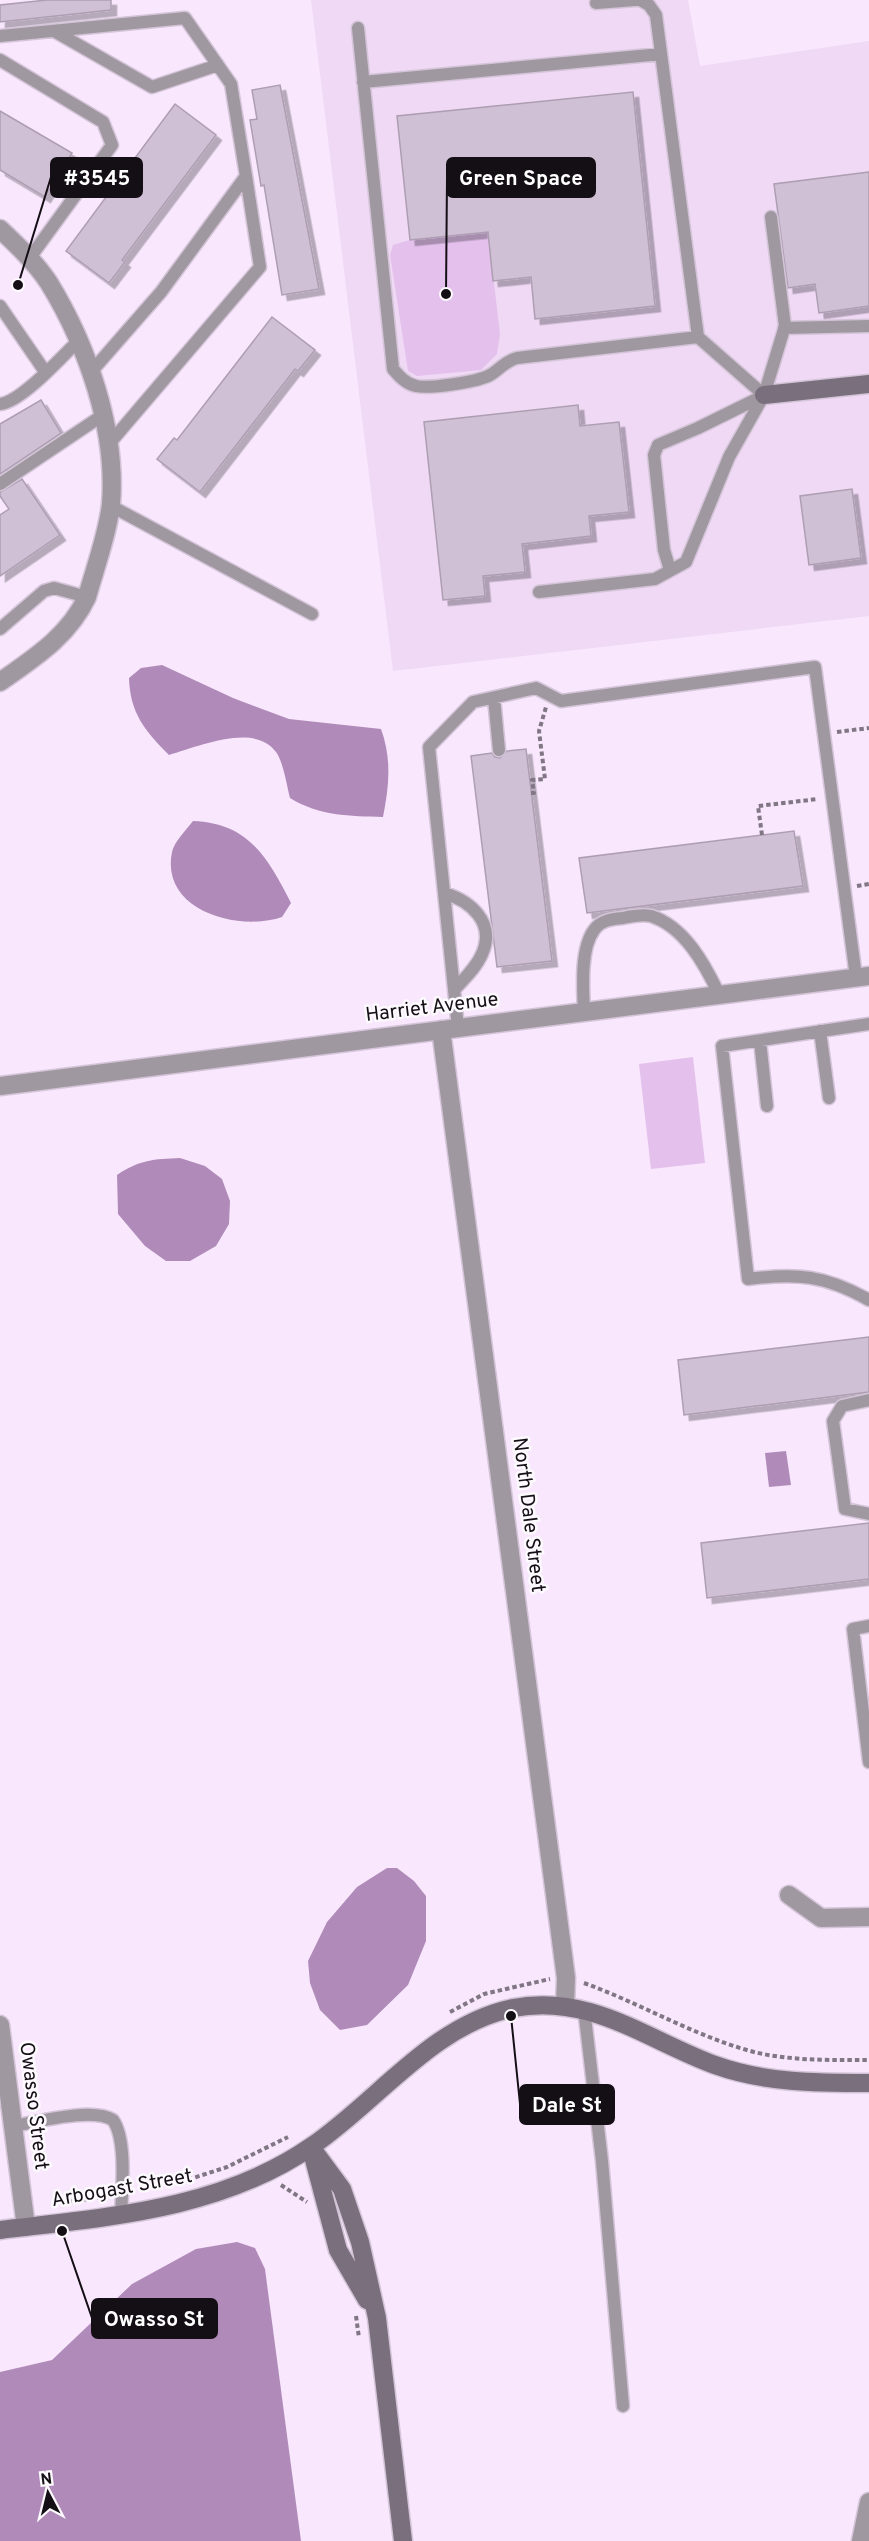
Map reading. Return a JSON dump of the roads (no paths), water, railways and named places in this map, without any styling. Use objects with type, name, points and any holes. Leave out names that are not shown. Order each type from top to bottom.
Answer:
[{"type":"street","points":[[0,229],[48,281],[91,372],[104,415],[109,444],[111,506],[87,597],[81,610],[59,637],[33,660],[0,682]]},
{"type":"street","points":[[764,395],[869,384]]},
{"type":"street","name":"Harriet Avenue","points":[[0,1086],[863,976]]},
{"type":"street","name":"North Dale Street","points":[[449,1028],[566,1978],[565,2006]]},
{"type":"street","points":[[789,1895],[821,1918],[869,1917]]},
{"type":"street","name":"Arbogast Street","points":[[0,2230],[121,2215],[207,2197],[271,2171],[311,2147],[423,2055],[464,2027],[492,2014],[513,2008],[537,2005],[584,2009],[605,2015],[716,2065],[748,2074],[784,2081],[869,2083]]},
{"type":"street","name":"Owasso Street","points":[[0,2025],[26,2227]]},
{"type":"street","points":[[311,2147],[338,2250],[377,2318],[403,2541]]},
{"type":"street","points":[[861,2541],[869,2502]]},
{"type":"lane","points":[[596,3],[635,0]]},
{"type":"lane","points":[[640,0],[649,5],[656,15],[698,337],[764,395]]},
{"type":"lane","points":[[0,36],[184,18],[231,84],[260,267],[109,444]]},
{"type":"lane","points":[[358,28],[393,369],[403,379],[416,386],[477,380],[489,376],[510,360],[517,358],[698,337]]},
{"type":"lane","points":[[54,31],[152,87],[218,65]]},
{"type":"lane","points":[[363,82],[661,54]]},
{"type":"lane","points":[[0,60],[103,122],[111,145],[29,259]]},
{"type":"lane","points":[[91,372],[161,292],[246,176]]},
{"type":"lane","points":[[539,592],[655,579],[686,562],[729,457],[764,395],[784,328],[771,217]]},
{"type":"lane","points":[[0,306],[45,373]]},
{"type":"lane","points":[[784,328],[869,326]]},
{"type":"lane","points":[[0,405],[8,403],[45,373],[77,342]]},
{"type":"lane","points":[[670,570],[664,550],[654,455],[658,445],[764,395]]},
{"type":"lane","points":[[0,484],[104,415]]},
{"type":"lane","points":[[111,506],[312,614]]},
{"type":"lane","points":[[0,629],[44,591],[54,588],[87,597]]},
{"type":"lane","points":[[449,1028],[454,990],[429,747],[473,702],[537,688],[561,701],[815,667],[832,797],[863,976]]},
{"type":"lane","points":[[494,698],[499,750]]},
{"type":"lane","points":[[444,893],[459,897],[471,904],[483,920],[487,939],[483,953],[474,968],[454,990]]},
{"type":"lane","points":[[584,1012],[583,970],[594,930],[606,920],[639,915],[650,916],[666,924],[682,937],[704,963],[719,994]]},
{"type":"lane","points":[[869,1024],[722,1046],[748,1279],[788,1274],[813,1277],[869,1300]]},
{"type":"lane","points":[[820,1031],[829,1098]]},
{"type":"lane","points":[[760,1041],[767,1106]]},
{"type":"lane","points":[[869,1400],[842,1406],[833,1421],[845,1509],[869,1514]]},
{"type":"lane","points":[[869,1626],[853,1629],[869,1762]]},
{"type":"lane","points":[[584,2009],[602,2161],[623,2406]]},
{"type":"lane","points":[[13,2126],[82,2115],[111,2118],[119,2132],[121,2215]]},
{"type":"place","name":"#3545","points":[[18,285]]},
{"type":"place","name":"Green Space","points":[[446,294]]},
{"type":"place","name":"Dale St","points":[[511,2016]]},
{"type":"place","name":"Owasso St","points":[[62,2231]]}]
